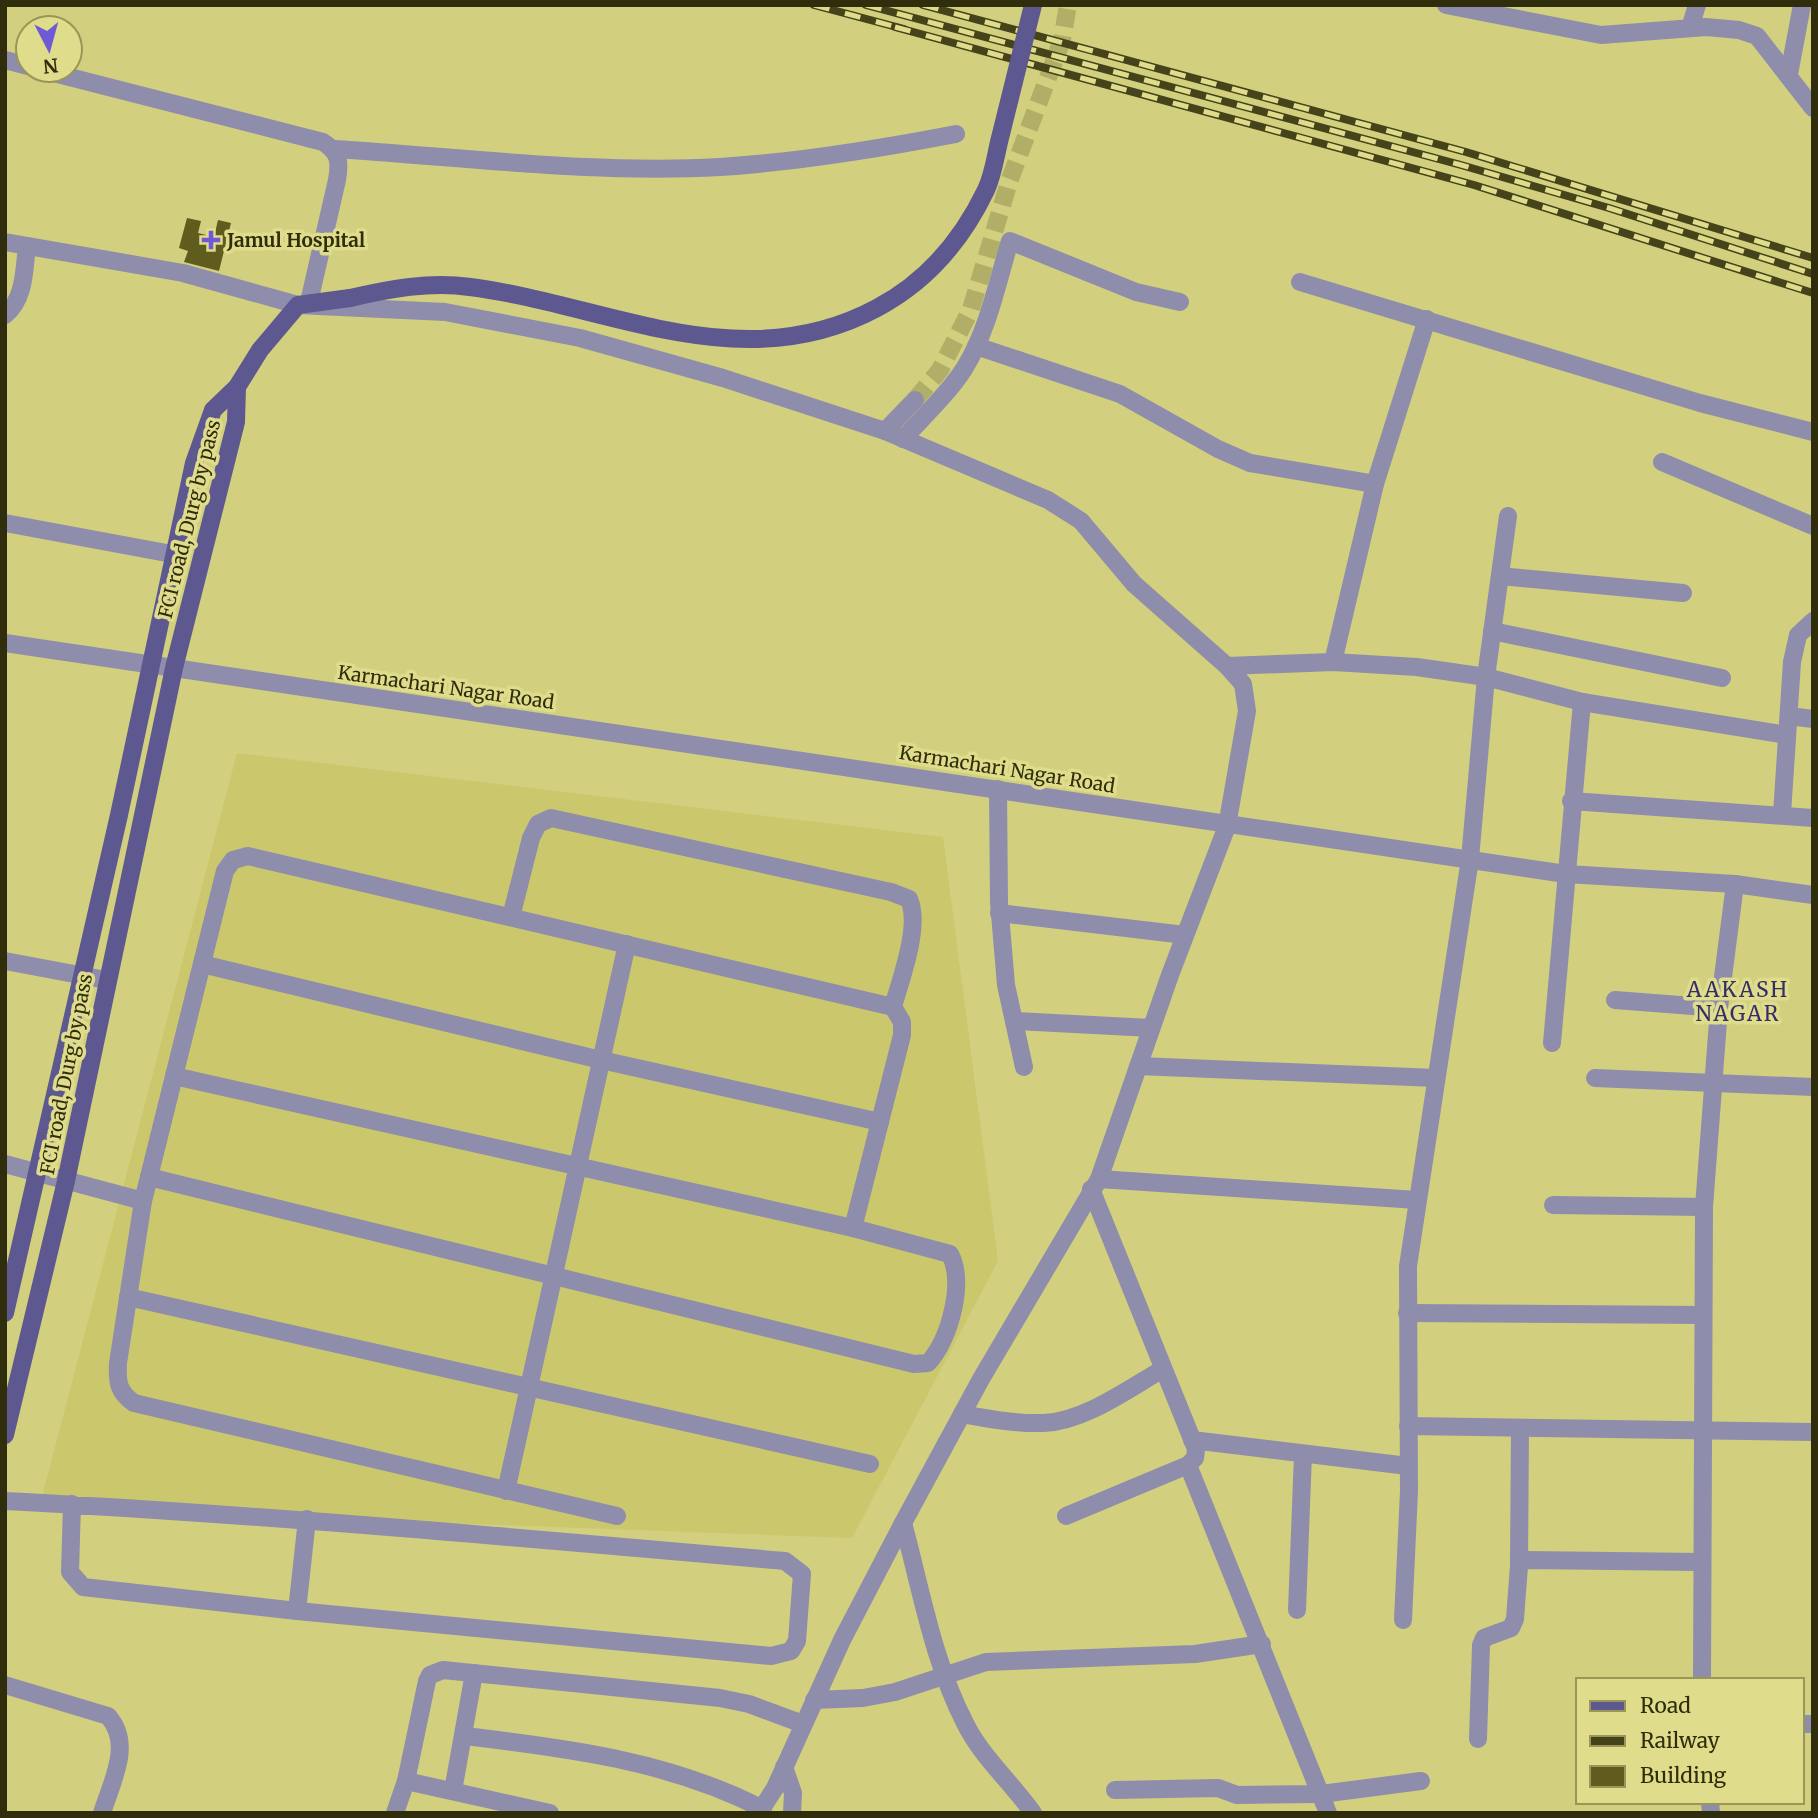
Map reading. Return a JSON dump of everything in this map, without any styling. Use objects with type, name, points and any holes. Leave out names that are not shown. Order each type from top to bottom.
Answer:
[{"type":"main road","points":[[237,387],[260,350],[303,303],[349,298],[397,287],[469,287],[673,333],[752,341],[815,334],[849,323],[893,300],[928,273],[963,232],[988,187],[1033,5]]},
{"type":"main road","name":"FCI road, Durg by pass","points":[[5,1313],[194,463],[213,410],[237,387]]},
{"type":"main road","name":"FCI road, Durg by pass","points":[[5,1435],[66,1181],[106,980],[174,668],[236,422],[237,387]]},
{"type":"street","points":[[1446,5],[1601,35],[1690,28],[1739,30],[1757,36],[1813,108]]},
{"type":"street","points":[[1690,28],[1697,5]]},
{"type":"street","points":[[1788,74],[1802,5]]},
{"type":"street","points":[[84,81],[323,142],[334,149],[574,166],[719,167],[841,156],[956,134]]},
{"type":"street","points":[[303,303],[338,180],[340,161],[334,149]]},
{"type":"street","points":[[903,439],[949,390],[976,346],[1010,241],[1136,292],[1180,302]]},
{"type":"street","points":[[5,242],[183,273],[303,303],[445,312],[580,338],[723,378],[885,431],[1048,500],[1081,521],[1134,584],[1227,666],[1243,684],[1247,710],[1227,826],[1095,1184],[962,1414],[903,1523],[761,1811],[710,1785],[635,1762],[581,1751],[465,1737]]},
{"type":"street","points":[[5,316],[13,309],[22,287],[27,246]]},
{"type":"street","points":[[1300,282],[1700,403],[1813,432]]},
{"type":"street","points":[[1333,662],[1375,484],[1427,319]]},
{"type":"street","points":[[976,346],[1120,394],[1217,449],[1250,463],[1375,484]]},
{"type":"street","points":[[885,431],[915,400]]},
{"type":"street","points":[[1662,462],[1813,526]]},
{"type":"street","points":[[1403,1620],[1408,1466],[1408,1266],[1470,859],[1486,677],[1508,516]]},
{"type":"street","points":[[5,523],[172,554]]},
{"type":"street","points":[[1500,576],[1684,593]]},
{"type":"street","points":[[1782,814],[1788,716],[1798,635],[1813,621]]},
{"type":"street","points":[[1492,631],[1722,678]]},
{"type":"street","name":"Karmachari Nagar Road","points":[[5,643],[998,789],[1227,826],[1566,874],[1735,884],[1813,895]]},
{"type":"street","points":[[1227,666],[1333,662],[1417,667],[1486,677],[1582,702],[1787,735]]},
{"type":"street","points":[[1552,1043],[1571,801],[1582,702]]},
{"type":"street","points":[[1788,716],[1813,719]]},
{"type":"street","points":[[998,789],[999,913],[1006,985],[1024,1067]]},
{"type":"street","points":[[1571,801],[1813,818]]},
{"type":"street","points":[[511,917],[531,838],[538,824],[551,818],[891,892],[909,899],[914,923],[893,1007],[902,1022],[902,1035],[853,1228]]},
{"type":"street","points":[[617,1516],[134,1403],[122,1395],[117,1382],[143,1201],[225,872],[233,860],[248,856],[893,1007]]},
{"type":"street","points":[[1702,1678],[1700,1562],[1704,1207],[1719,1008],[1735,884]]},
{"type":"street","points":[[999,913],[1185,935]]},
{"type":"street","points":[[506,1491],[627,944]]},
{"type":"street","points":[[5,961],[106,980]]},
{"type":"street","points":[[202,964],[601,1060],[880,1122]]},
{"type":"street","points":[[1615,1000],[1719,1008]]},
{"type":"street","points":[[1014,1021],[1151,1028]]},
{"type":"street","points":[[1138,1066],[1436,1078]]},
{"type":"street","points":[[149,1177],[899,1360],[928,1363],[940,1350],[959,1283],[957,1268],[950,1254],[853,1228],[174,1076]]},
{"type":"street","points":[[1595,1078],[1813,1087]]},
{"type":"street","points":[[5,1164],[143,1201]]},
{"type":"street","points":[[1095,1184],[1416,1200]]},
{"type":"street","points":[[1066,1516],[1188,1465],[1195,1458],[1192,1440],[1095,1184]]},
{"type":"street","points":[[1553,1205],[1704,1207]]},
{"type":"street","points":[[128,1297],[870,1464]]},
{"type":"street","points":[[1407,1313],[1703,1315]]},
{"type":"street","points":[[962,1414],[1010,1423],[1046,1423],[1068,1418],[1163,1369]]},
{"type":"street","points":[[1408,1426],[1813,1432]]},
{"type":"street","points":[[1478,1740],[1481,1645],[1484,1638],[1511,1628],[1515,1619],[1520,1566],[1520,1428]]},
{"type":"street","points":[[1192,1440],[1408,1466]]},
{"type":"street","points":[[1297,1609],[1303,1454]]},
{"type":"street","points":[[1188,1465],[1328,1813]]},
{"type":"street","points":[[5,1501],[72,1504],[307,1519],[785,1561],[802,1574],[797,1641],[791,1651],[771,1656],[297,1611],[83,1587],[70,1572],[72,1504]]},
{"type":"street","points":[[297,1611],[307,1519]]},
{"type":"street","points":[[903,1523],[945,1674],[966,1726],[1032,1813]]},
{"type":"street","points":[[1520,1566],[1525,1560],[1534,1559],[1700,1562]]},
{"type":"street","points":[[814,1700],[863,1698],[895,1692],[986,1662],[1195,1654],[1262,1644]]},
{"type":"street","points":[[395,1813],[406,1781],[430,1675],[443,1670],[720,1698],[749,1704],[803,1724]]},
{"type":"street","points":[[453,1791],[465,1737],[474,1673]]},
{"type":"street","points":[[5,1685],[108,1716],[117,1725],[122,1738],[120,1753],[102,1813]]},
{"type":"street","points":[[784,1767],[793,1793],[792,1813]]},
{"type":"street","points":[[406,1781],[550,1813]]},
{"type":"street","points":[[1115,1790],[1218,1787],[1237,1795],[1321,1794],[1421,1781]]},
{"type":"shaded area","points":[[237,753],[943,837],[998,1261],[852,1538],[39,1508]]},
{"type":"building","points":[[187,218],[201,221],[198,233],[214,237],[218,220],[231,223],[219,271],[184,262],[188,251],[179,248]]},
{"type":"tunnel","points":[[915,400],[940,370],[971,309],[1009,182],[1062,40],[1068,5]]},
{"type":"railway","points":[[814,5],[904,29]]},
{"type":"railway","points":[[866,5],[1461,165],[1609,208],[1813,274]]},
{"type":"railway","points":[[923,5],[1466,152],[1813,258]]},
{"type":"railway","points":[[895,27],[1474,185],[1813,293]]},
{"type":"place","name":"Jamul Hospital","points":[[211,240]]},
{"type":"district","name":"AAKASH NAGAR","points":[[1738,1002]]}]
